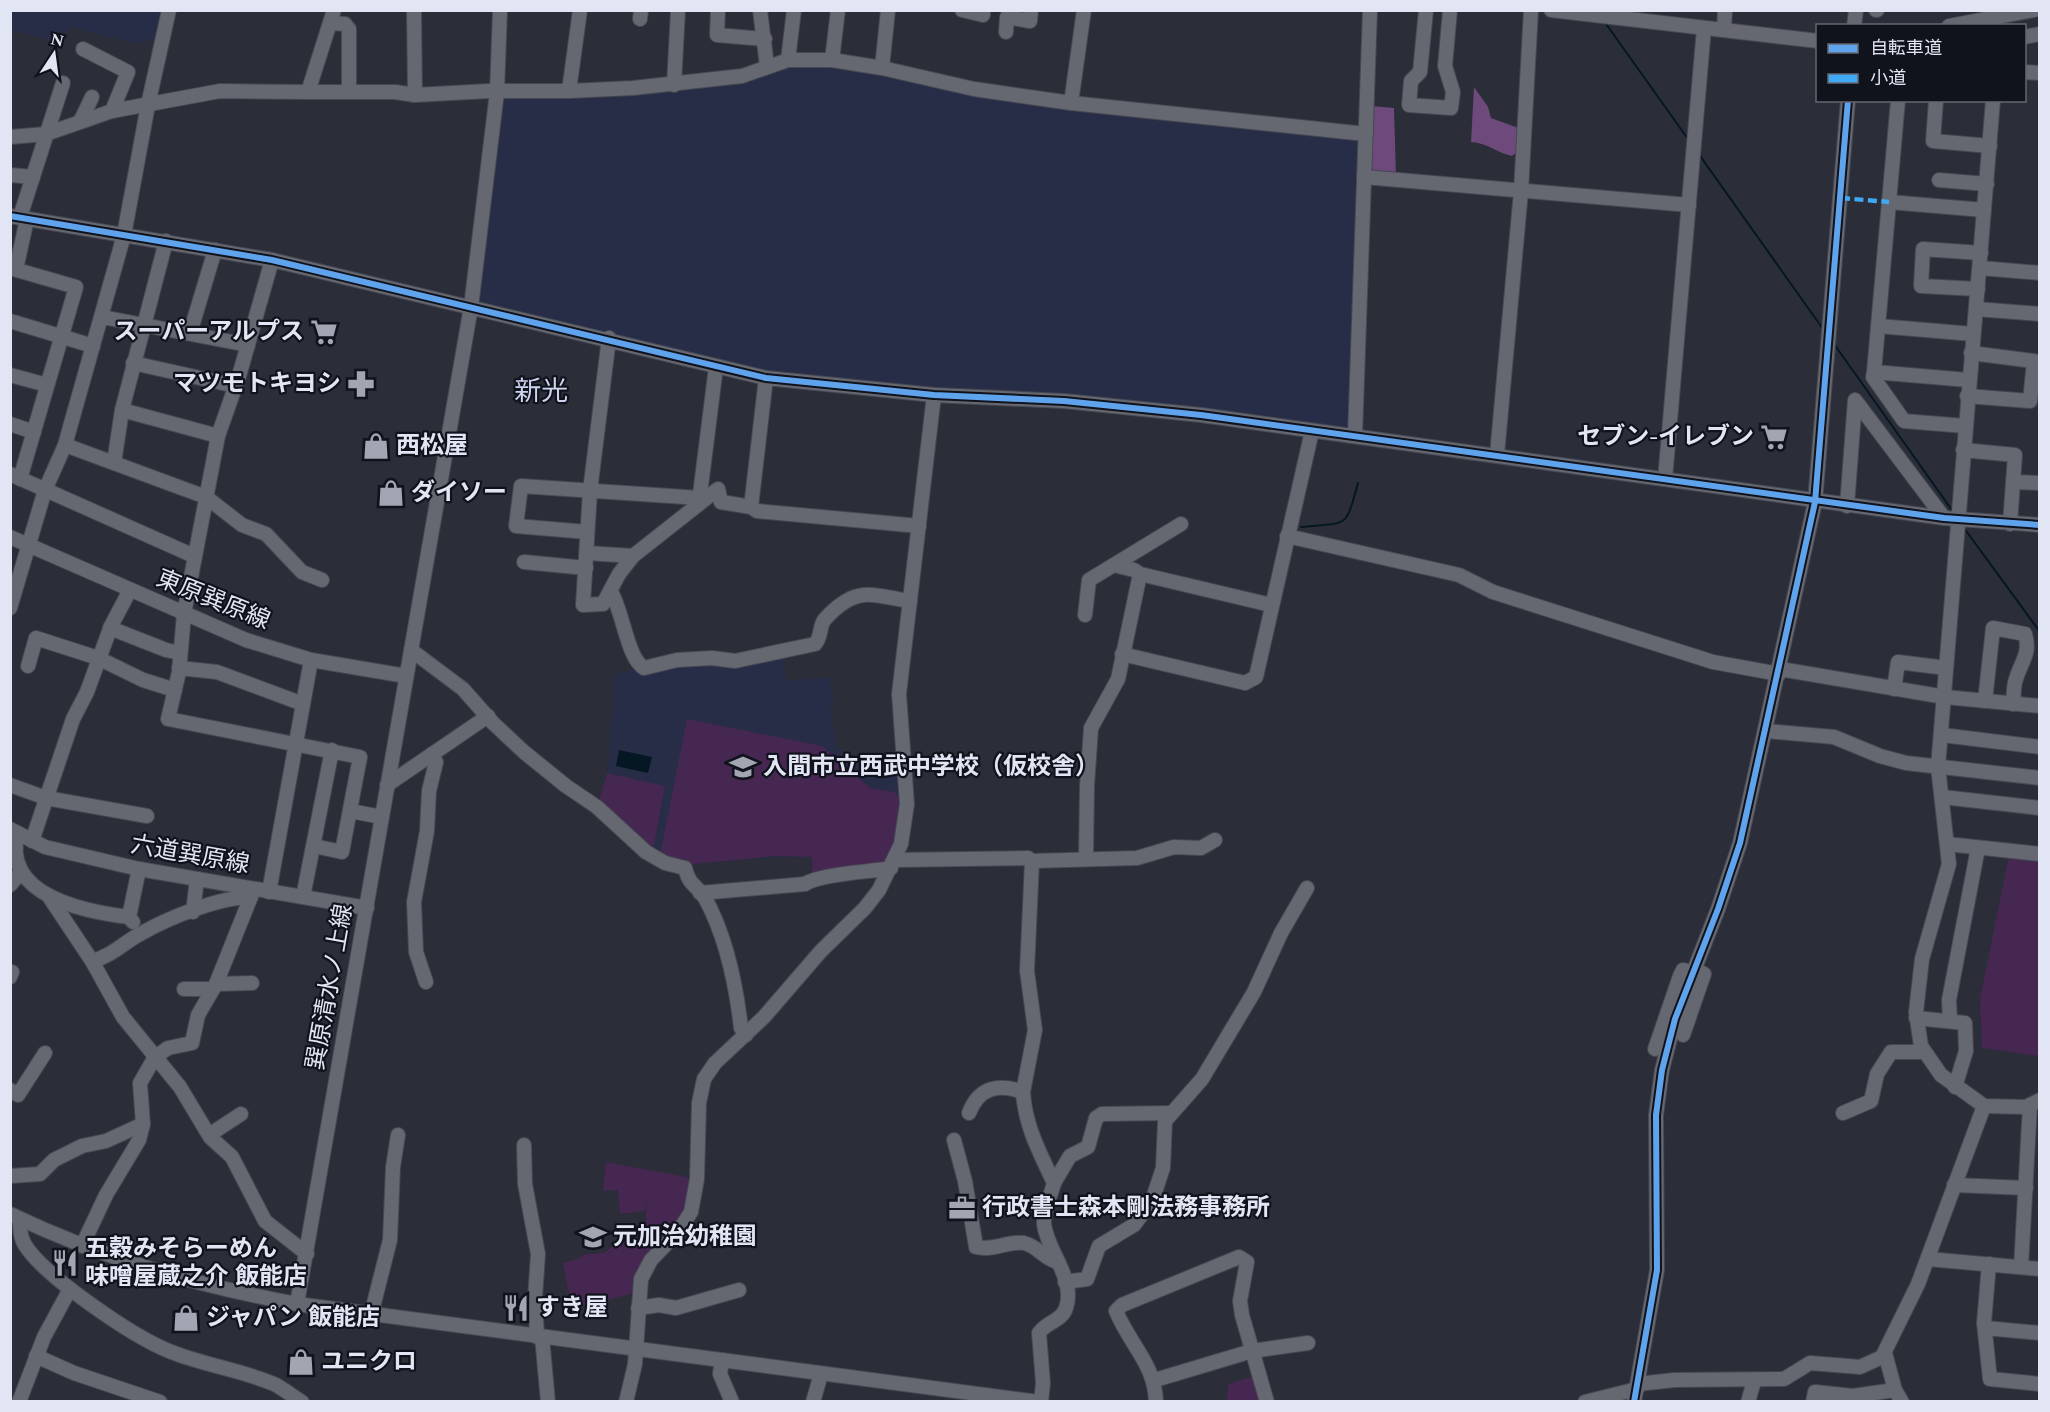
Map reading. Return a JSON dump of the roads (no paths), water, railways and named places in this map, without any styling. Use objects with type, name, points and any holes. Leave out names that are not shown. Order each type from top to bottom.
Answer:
[{"type":"street","points":[[10,608],[45,490],[65,446],[124,235],[148,105],[170,10]]},
{"type":"street","points":[[414,10],[415,95]]},
{"type":"street","name":"巽原清水ノ上線","points":[[297,1304],[471,306],[497,92],[500,10]]},
{"type":"street","points":[[569,92],[580,10]]},
{"type":"street","points":[[674,85],[678,10]]},
{"type":"street","points":[[718,10],[717,34],[765,39]]},
{"type":"street","points":[[760,10],[767,66]]},
{"type":"street","points":[[788,60],[794,10]]},
{"type":"street","points":[[832,60],[838,10]]},
{"type":"street","points":[[882,68],[888,10]]},
{"type":"street","points":[[962,10],[983,15],[983,10]]},
{"type":"street","points":[[1006,32],[1007,17],[1030,21],[1031,10]]},
{"type":"street","points":[[1071,103],[1084,10]]},
{"type":"street","points":[[1355,435],[1370,10]]},
{"type":"street","points":[[1426,10],[1420,72],[1411,81],[1409,105],[1451,108],[1453,92],[1445,66],[1449,10]]},
{"type":"street","points":[[1497,455],[1521,190],[1531,10]]},
{"type":"street","points":[[1551,10],[1608,14],[1816,41]]},
{"type":"street","points":[[1724,30],[1725,10]]},
{"type":"street","points":[[1969,24],[2000,21],[2034,10]]},
{"type":"street","points":[[308,92],[332,17],[349,29],[350,92]]},
{"type":"street","points":[[1665,479],[1704,28]]},
{"type":"street","points":[[83,49],[128,72],[112,111]]},
{"type":"street","points":[[10,137],[46,134],[112,111],[220,91],[415,95],[569,92],[674,85],[742,76],[788,60],[832,60],[882,68],[974,89],[1071,103],[1366,134]]},
{"type":"street","points":[[63,83],[19,217],[13,268],[76,287],[34,432],[15,477],[194,556]]},
{"type":"street","points":[[81,120],[92,97]]},
{"type":"street","points":[[1636,1391],[1657,1270],[1658,1094],[1668,1042],[1740,843],[1767,731],[1815,502],[1831,330],[1848,102]]},
{"type":"street","points":[[1898,102],[1874,377],[1904,421],[1965,426]]},
{"type":"street","points":[[1936,102],[1933,141],[1990,146]]},
{"type":"street","points":[[1994,102],[1963,450],[1950,519],[1945,697],[1938,767],[1949,864],[1922,959],[1916,1018],[1924,1052],[1954,1087],[1984,1107],[2026,1107],[2035,1103],[2034,1148],[2026,1188],[2021,1268]]},
{"type":"street","points":[[10,175],[33,177]]},
{"type":"street","points":[[1364,177],[1689,205]]},
{"type":"street","points":[[1939,180],[1987,184]]},
{"type":"street","points":[[1889,202],[1984,210]]},
{"type":"street","points":[[19,217],[272,260],[609,338],[766,378],[934,395],[1064,401],[1201,415],[1497,455],[1815,502],[1950,519],[2040,525]]},
{"type":"street","points":[[114,463],[122,410],[133,363],[166,241]]},
{"type":"street","points":[[1978,289],[1921,286],[1923,249],[1981,253]]},
{"type":"street","points":[[190,333],[215,250]]},
{"type":"street","points":[[272,260],[236,386],[218,436],[194,556],[184,614],[179,668],[168,719],[296,742],[360,757],[342,852],[314,846]]},
{"type":"street","points":[[1980,268],[2040,273]]},
{"type":"street","points":[[1976,309],[2040,314]]},
{"type":"street","points":[[102,317],[248,345]]},
{"type":"street","points":[[10,321],[93,346]]},
{"type":"street","points":[[1878,326],[1973,334]]},
{"type":"street","points":[[609,338],[590,491],[583,605],[603,604],[619,574],[633,556],[660,537],[700,500],[718,489],[721,502],[752,507],[757,511],[919,526]]},
{"type":"street","points":[[1967,396],[2030,401],[2034,361],[1971,353]]},
{"type":"street","points":[[133,363],[236,386]]},
{"type":"street","points":[[700,500],[716,367]]},
{"type":"street","points":[[1874,372],[1968,380]]},
{"type":"street","points":[[10,375],[47,385]]},
{"type":"street","points":[[752,507],[766,378]]},
{"type":"street","points":[[626,1401],[632,1383],[636,1349],[638,1290],[645,1270],[687,1221],[691,1212],[698,1170],[699,1103],[704,1079],[715,1063],[746,1035],[821,951],[865,908],[879,890],[893,864],[907,815],[899,709],[934,395]]},
{"type":"street","points":[[1847,506],[1855,400],[1950,519]]},
{"type":"street","points":[[122,410],[218,436]]},
{"type":"street","points":[[10,424],[34,432]]},
{"type":"street","points":[[1122,654],[1245,683],[1256,677],[1312,431]]},
{"type":"street","points":[[65,446],[206,498],[242,525],[266,534],[302,572],[321,580]]},
{"type":"street","points":[[1963,450],[2015,455],[2010,524]]},
{"type":"street","points":[[2013,482],[2040,483]]},
{"type":"street","points":[[587,532],[516,526],[521,486],[700,500]]},
{"type":"street","points":[[1085,615],[1086,584],[1181,524]]},
{"type":"street","points":[[1287,536],[1460,576],[1493,592],[1713,662],[1945,697],[2040,706]]},
{"type":"street","name":"東原巽原線","points":[[10,537],[246,640],[311,660],[406,676]]},
{"type":"street","points":[[524,562],[633,556]]},
{"type":"street","points":[[1114,565],[1134,570],[1140,574],[1271,604]]},
{"type":"street","points":[[1086,858],[1091,728],[1118,679],[1140,574]]},
{"type":"street","points":[[32,840],[73,719],[87,692],[110,628],[130,590]]},
{"type":"street","points":[[610,592],[623,617],[632,650],[639,665],[644,668],[677,660],[712,658],[735,661],[816,644],[823,620],[854,595],[873,593],[889,599],[910,601]]},
{"type":"street","points":[[110,628],[166,650],[180,653]]},
{"type":"street","points":[[1985,701],[1993,628],[2025,634],[2028,643],[2026,660],[2016,679],[2013,704]]},
{"type":"street","points":[[28,666],[36,638],[98,658],[143,680],[175,690]]},
{"type":"street","points":[[411,650],[463,690],[524,752],[566,786],[597,807],[646,852],[665,863],[685,868],[689,883],[700,893],[734,972],[741,1028],[746,1035]]},
{"type":"street","points":[[269,892],[311,660]]},
{"type":"street","points":[[1894,689],[1898,662],[1946,668]]},
{"type":"street","points":[[179,668],[217,672],[303,704]]},
{"type":"street","points":[[387,785],[488,716]]},
{"type":"street","points":[[1767,731],[1834,737],[1891,760],[2040,778]]},
{"type":"street","points":[[1942,735],[2040,747]]},
{"type":"street","points":[[303,897],[332,750]]},
{"type":"street","points":[[426,982],[416,952],[414,902],[427,831],[429,791],[436,762],[432,754]]},
{"type":"street","points":[[10,784],[46,798],[147,816]]},
{"type":"street","points":[[1942,797],[2040,807]]},
{"type":"street","points":[[350,811],[382,817]]},
{"type":"street","points":[[14,831],[16,854],[21,872],[50,898],[92,961],[123,1017],[180,1088],[209,1135],[232,1157],[265,1221],[306,1254]]},
{"type":"street","name":"六道巽原線","points":[[14,831],[65,853],[197,879],[252,893],[269,892],[367,908]]},
{"type":"street","points":[[700,893],[805,884],[893,864],[1028,858],[1032,861],[1137,858],[1174,847],[1201,848],[1215,840]]},
{"type":"street","points":[[1947,844],[2040,854]]},
{"type":"street","points":[[1950,1021],[1949,1000],[1978,848]]},
{"type":"street","points":[[1032,861],[1027,971],[1035,1030],[1023,1092],[1026,1118],[1035,1145],[1054,1183]]},
{"type":"street","points":[[139,869],[129,917],[139,934]]},
{"type":"street","points":[[10,885],[21,872]]},
{"type":"street","points":[[193,912],[197,879]]},
{"type":"street","points":[[1065,1282],[1087,1279],[1092,1272],[1099,1246],[1134,1226],[1145,1212],[1161,1178],[1163,1127],[1171,1113],[1202,1078],[1254,992],[1281,933],[1307,888]]},
{"type":"street","points":[[92,961],[108,957],[139,934],[226,899],[252,893]]},
{"type":"street","points":[[82,1246],[106,1195],[132,1156],[143,1124],[141,1083],[155,1057],[168,1048],[192,1043],[198,1015],[214,986],[252,893]]},
{"type":"street","points":[[50,898],[86,910],[129,917]]},
{"type":"street","points":[[1655,1049],[1683,970],[1704,974],[1683,1035]]},
{"type":"street","points":[[184,989],[252,982]]},
{"type":"street","points":[[1916,1018],[1965,1023],[1966,1051],[1954,1087]]},
{"type":"street","points":[[1843,1113],[1871,1101],[1877,1074],[1891,1052],[1924,1052]]},
{"type":"street","points":[[10,1090],[18,1095],[45,1053]]},
{"type":"street","points":[[969,1113],[981,1096],[994,1087],[1008,1086],[1023,1092]]},
{"type":"street","points":[[1585,1401],[1636,1391],[1674,1380],[1754,1381],[1790,1377],[1810,1363],[1860,1367],[1876,1360],[1885,1353],[1928,1259],[1984,1107]]},
{"type":"street","points":[[15,1216],[82,1246],[178,1279],[297,1304],[1040,1401],[1043,1383],[1038,1337],[1041,1329],[1059,1318],[1066,1309],[1065,1282],[1044,1221],[1054,1183],[1071,1156],[1088,1147],[1096,1118],[1102,1114],[1171,1113]]},
{"type":"street","points":[[209,1135],[241,1114]]},
{"type":"street","points":[[10,1176],[40,1174],[54,1161],[82,1146],[106,1141],[143,1124]]},
{"type":"street","points":[[371,1315],[390,1240],[393,1167],[398,1136]]},
{"type":"street","points":[[954,1140],[965,1181],[976,1247],[986,1249],[1021,1243],[1033,1246],[1052,1261],[1058,1262]]},
{"type":"street","points":[[524,1145],[525,1184],[538,1254],[535,1298],[548,1401]]},
{"type":"street","points":[[1954,1185],[2026,1188]]},
{"type":"street","points":[[2025,1206],[2040,1208]]},
{"type":"street","points":[[15,1216],[27,1248],[70,1289],[130,1332],[167,1351],[205,1365],[274,1384],[302,1401]]},
{"type":"street","points":[[1156,1401],[1155,1380],[1141,1355],[1129,1340],[1116,1311],[1122,1305],[1239,1257],[1247,1262],[1240,1301],[1267,1401]]},
{"type":"street","points":[[1928,1259],[2040,1269]]},
{"type":"street","points":[[1989,1264],[1984,1328],[1989,1379],[2040,1384]]},
{"type":"street","points":[[19,1401],[36,1356],[70,1289]]},
{"type":"street","points":[[638,1308],[659,1305],[676,1308],[739,1290]]},
{"type":"street","points":[[1984,1328],[2040,1332]]},
{"type":"street","points":[[1155,1380],[1252,1351],[1308,1343]]},
{"type":"street","points":[[1813,1401],[1815,1392],[1853,1396],[1898,1396],[1885,1353]]},
{"type":"street","points":[[36,1356],[74,1373],[160,1401]]},
{"type":"street","points":[[722,1360],[720,1374],[732,1401]]},
{"type":"street","points":[[813,1401],[821,1374]]},
{"type":"street","points":[[1748,1401],[1754,1381]]},
{"type":"waterway","points":[[1604,21],[1688,139]]},
{"type":"waterway","points":[[1698,153],[1823,329]]},
{"type":"waterway","points":[[1834,344],[1954,513]]},
{"type":"waterway","points":[[1301,527],[1328,525],[1343,521],[1350,509],[1358,483]]},
{"type":"waterway","points":[[1964,528],[2040,632]]},
{"type":"place","name":"スーパーアルプス","points":[[324,332]]},
{"type":"place","name":"マツモトキヨシ","points":[[361,384]]},
{"type":"place","name":"セブン-イレブン","points":[[1774,437]]},
{"type":"place","name":"西松屋","points":[[376,446]]},
{"type":"place","name":"ダイソー","points":[[391,493]]},
{"type":"place","name":"入間市立西武中学校（仮校舎）","points":[[743,767]]},
{"type":"place","name":"行政書士森本剛法務事務所","points":[[962,1208]]},
{"type":"place","name":"元加治幼稚園","points":[[593,1237]]},
{"type":"place","name":"五穀みそらーめん 味噌屋蔵之介 飯能店","points":[[65,1263]]},
{"type":"place","name":"すき屋","points":[[516,1308]]},
{"type":"place","name":"ジャパン 飯能店","points":[[186,1318]]},
{"type":"place","name":"ユニクロ","points":[[301,1362]]},
{"type":"district","name":"新光","points":[[541,392]]}]
